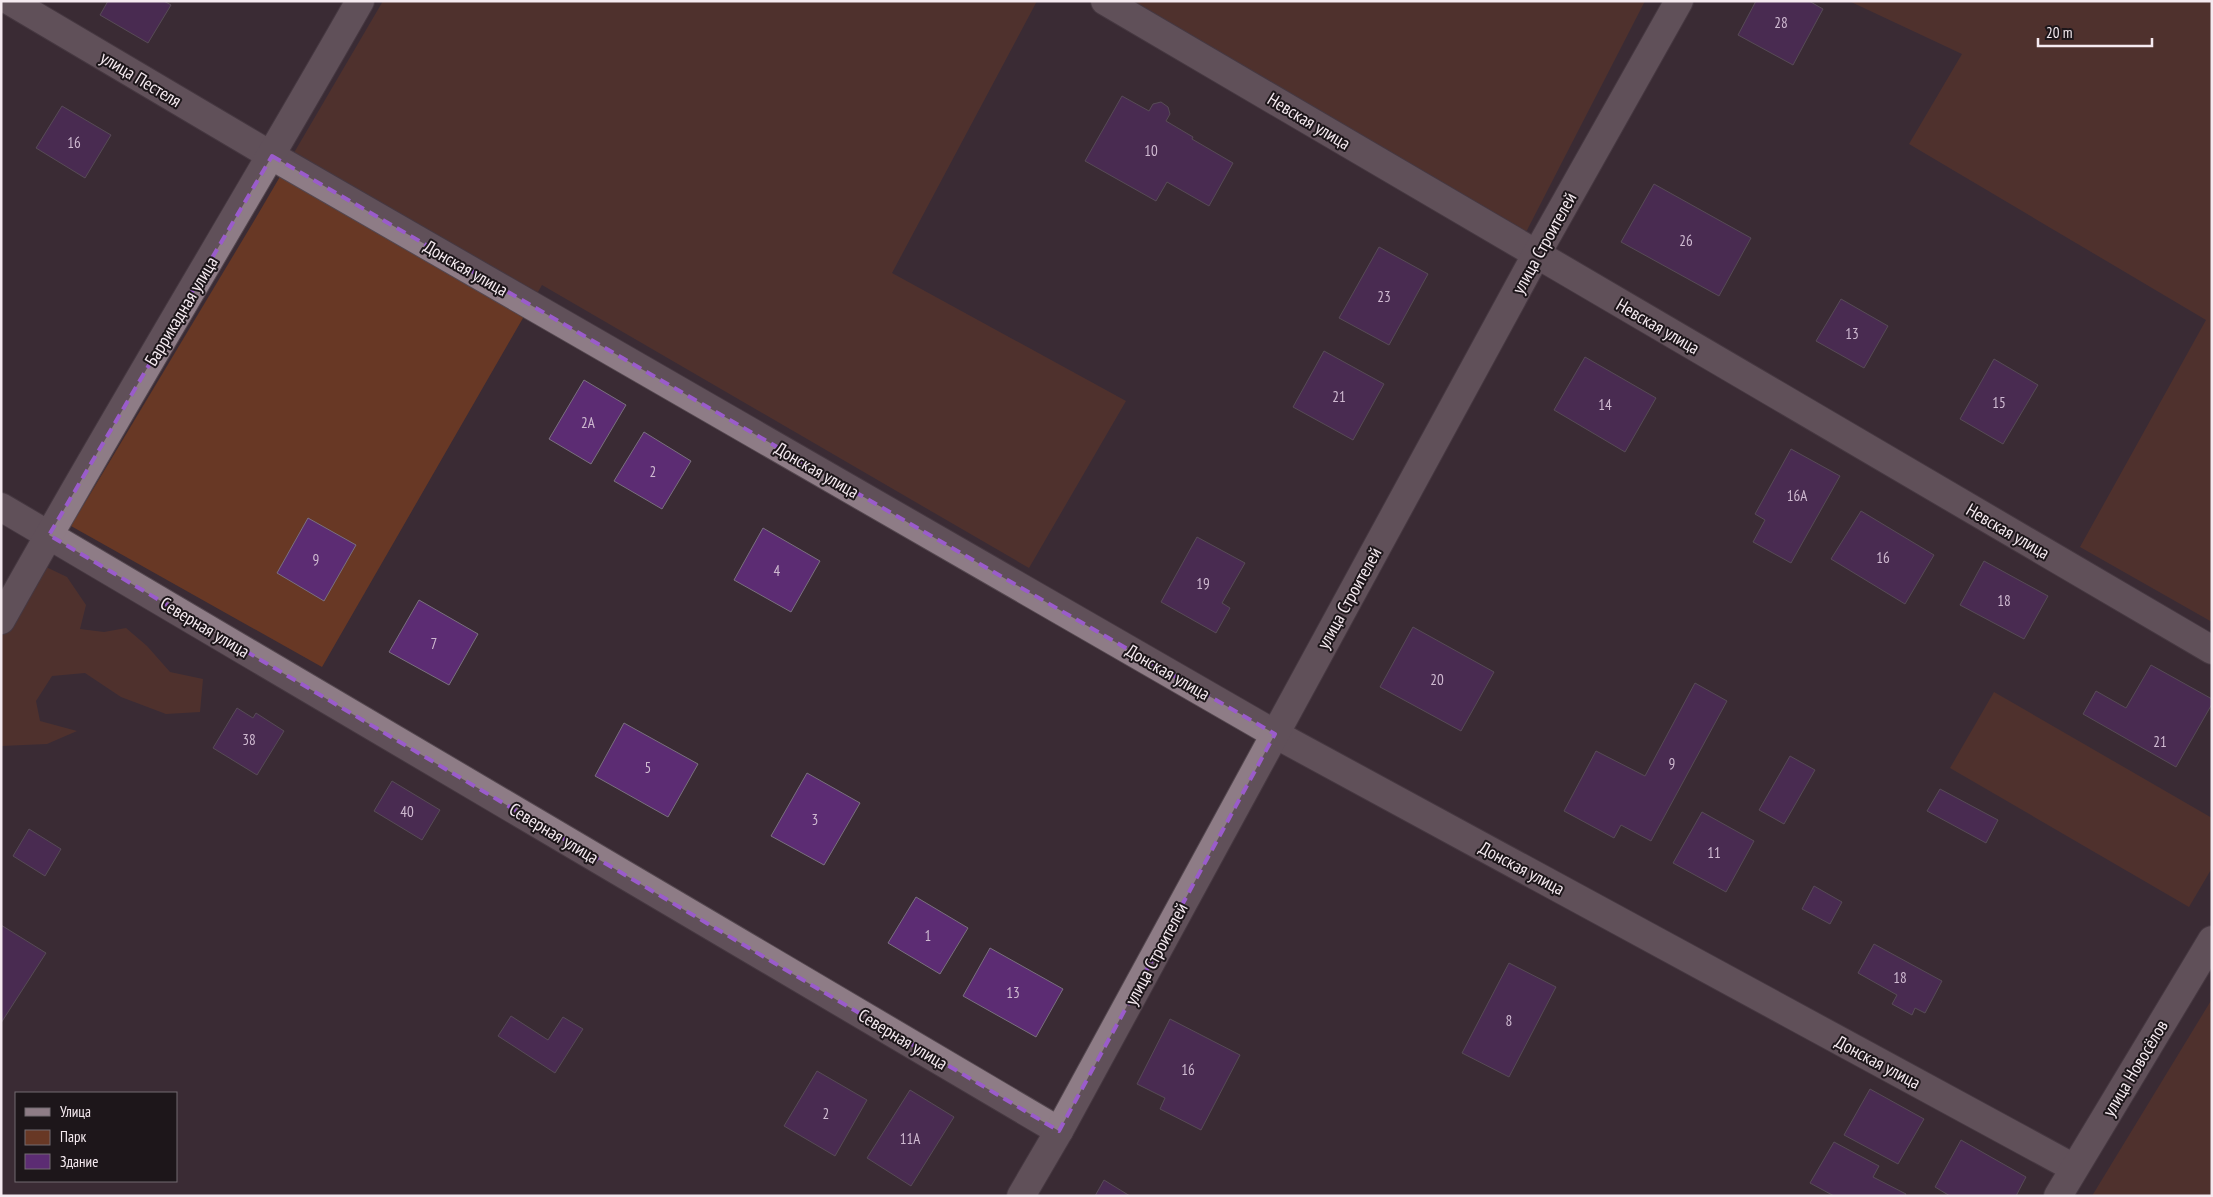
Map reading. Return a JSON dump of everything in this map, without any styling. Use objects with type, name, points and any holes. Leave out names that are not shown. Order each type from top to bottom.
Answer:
[{"type":"street","name":"улица Пестеля","points":[[10,1],[272,156]]},
{"type":"street","name":"Баррикадная улица","points":[[1,620],[272,156],[360,1]]},
{"type":"street","name":"Невская улица","points":[[1105,1],[2212,650]]},
{"type":"street","name":"улица Строителей","points":[[1021,1196],[1059,1132],[1536,255],[1679,1]]},
{"type":"street","name":"Донская улица","points":[[272,156],[1275,734],[2074,1168]]},
{"type":"street","name":"Северная улица","points":[[1,507],[1059,1132]]},
{"type":"street","name":"улица Новосёлов","points":[[2058,1196],[2212,940]]},
{"type":"highlighted area","points":[[272,156],[1275,734],[1059,1131],[49,535]]},
{"type":"green space","points":[[383,1],[1037,1],[892,273],[1126,401],[1029,568],[542,285],[322,667],[71,526]]},
{"type":"green space","points":[[1113,1],[1645,1],[1524,236]]},
{"type":"green space","points":[[1849,1],[2212,1],[2212,622],[2080,547],[2206,320],[1909,144],[1962,54]]},
{"type":"green space","points":[[44,566],[67,577],[86,605],[80,629],[104,632],[126,628],[147,646],[170,672],[203,679],[200,712],[166,714],[121,697],[85,673],[52,676],[36,701],[40,721],[77,731],[47,744],[1,746],[1,634],[16,606]]},
{"type":"green space","points":[[1994,692],[2212,818],[2212,868],[2189,907],[1950,768]]},
{"type":"green space","points":[[2212,999],[2212,1196],[2092,1196]]},
{"type":"building","points":[[108,1],[164,1],[171,5],[148,43],[100,15]]},
{"type":"building","points":[[1756,1],[1809,1],[1823,9],[1793,65],[1738,35]]},
{"type":"building","points":[[1122,96],[1149,111],[1153,104],[1161,102],[1168,107],[1170,114],[1166,121],[1233,163],[1209,206],[1167,182],[1156,201],[1085,161]]},
{"type":"building","points":[[62,106],[111,135],[85,178],[36,148]]},
{"type":"building","points":[[1654,184],[1751,238],[1719,296],[1621,242]]},
{"type":"building","points":[[1379,247],[1428,274],[1389,345],[1339,318]]},
{"type":"building","points":[[1841,299],[1888,326],[1864,368],[1816,341]]},
{"type":"building","points":[[1324,351],[1384,384],[1353,440],[1293,407]]},
{"type":"building","points":[[1585,357],[1656,398],[1625,452],[1554,410]]},
{"type":"building","points":[[1994,359],[2038,385],[2003,444],[1960,419]]},
{"type":"building","points":[[584,380],[626,405],[591,464],[549,439]]},
{"type":"building","points":[[644,432],[691,461],[662,509],[614,481]]},
{"type":"building","points":[[1791,449],[1840,476],[1791,563],[1753,542],[1765,520],[1755,514]]},
{"type":"building","points":[[1861,511],[1934,555],[1905,604],[1831,559]]},
{"type":"building","points":[[308,518],[356,545],[324,601],[277,573]]},
{"type":"building","points":[[763,528],[820,561],[791,612],[734,580]]},
{"type":"building","points":[[1197,537],[1245,563],[1222,603],[1230,608],[1216,633],[1161,602]]},
{"type":"building","points":[[1984,561],[2048,596],[2024,639],[1960,605]]},
{"type":"building","points":[[419,600],[478,634],[449,685],[389,652]]},
{"type":"building","points":[[1413,627],[1494,672],[1461,731],[1380,687]]},
{"type":"building","points":[[2151,665],[2212,699],[2212,704],[2176,767],[2083,714],[2096,691],[2126,708]]},
{"type":"building","points":[[1695,683],[1727,701],[1651,841],[1621,825],[1614,838],[1564,811],[1596,751],[1645,776]]},
{"type":"building","points":[[237,708],[253,718],[256,713],[284,731],[257,775],[213,748]]},
{"type":"building","points":[[624,723],[698,764],[668,817],[595,776]]},
{"type":"building","points":[[1790,756],[1815,770],[1784,824],[1759,810]]},
{"type":"building","points":[[807,773],[860,803],[824,865],[771,836]]},
{"type":"building","points":[[392,781],[440,810],[422,840],[374,811]]},
{"type":"building","points":[[1940,789],[1998,820],[1986,843],[1927,811]]},
{"type":"building","points":[[1702,812],[1754,841],[1726,892],[1673,863]]},
{"type":"building","points":[[29,829],[61,849],[45,876],[13,856]]},
{"type":"building","points":[[1814,886],[1842,902],[1830,924],[1802,909]]},
{"type":"building","points":[[916,897],[968,928],[940,974],[888,943]]},
{"type":"building","points":[[1,925],[46,953],[1,1023]]},
{"type":"building","points":[[1874,944],[1942,981],[1925,1013],[1915,1008],[1912,1015],[1892,1004],[1897,995],[1858,973]]},
{"type":"building","points":[[990,948],[1063,989],[1036,1037],[963,996]]},
{"type":"building","points":[[1509,963],[1556,987],[1509,1077],[1462,1053]]},
{"type":"building","points":[[511,1016],[548,1040],[563,1017],[583,1029],[555,1073],[498,1036]]},
{"type":"building","points":[[1170,1019],[1240,1055],[1201,1130],[1160,1109],[1165,1098],[1137,1084]]},
{"type":"building","points":[[817,1071],[867,1100],[835,1156],[784,1126]]},
{"type":"building","points":[[1870,1089],[1924,1119],[1898,1164],[1844,1135]]},
{"type":"building","points":[[910,1090],[954,1117],[911,1186],[867,1158]]},
{"type":"building","points":[[1961,1140],[2026,1177],[2016,1196],[1950,1196],[1935,1187]]},
{"type":"building","points":[[1834,1142],[1879,1166],[1873,1177],[1906,1194],[1905,1196],[1834,1196],[1810,1183]]},
{"type":"building","points":[[1104,1180],[1130,1196],[1095,1196]]}]
